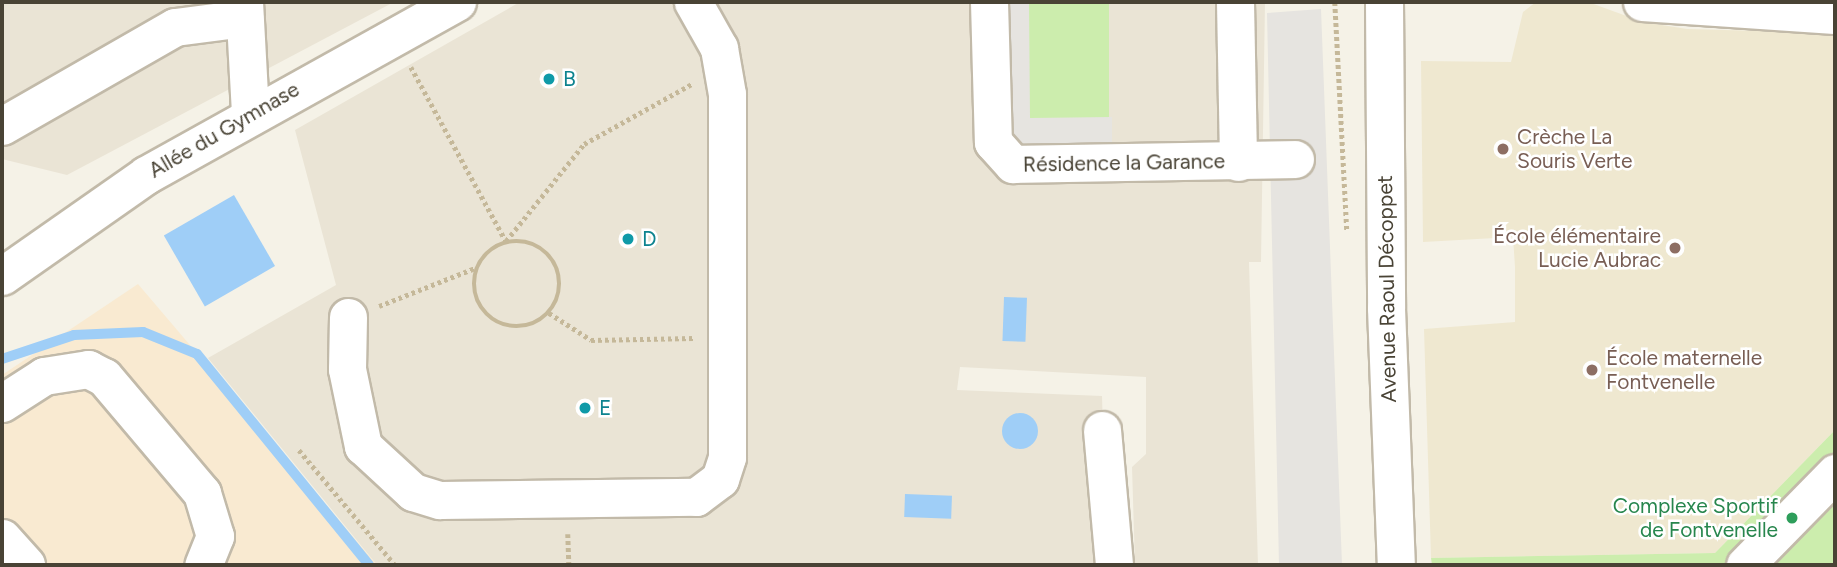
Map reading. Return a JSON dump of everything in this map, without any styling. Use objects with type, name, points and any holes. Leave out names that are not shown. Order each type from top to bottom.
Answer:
[{"type":"street","name":"Allée du Gymnase","points":[[4,263],[250,112],[457,2]]},
{"type":"street","points":[[348,317],[347,369],[363,446],[413,492],[440,500],[696,498],[720,479],[727,457],[722,67],[693,2]]},
{"type":"street","name":"Résidence la Garance","points":[[989,2],[993,142],[1013,164],[1295,159]]},
{"type":"street","name":"Résidence la Garance","points":[[1235,2],[1238,162]]},
{"type":"street","points":[[1643,2],[1835,15]]},
{"type":"street","name":"Avenue Raoul Décoppet","points":[[1381,5],[1396,565]]},
{"type":"street","points":[[2,126],[175,27],[244,10],[250,112]]},
{"type":"street","points":[[2,403],[44,376],[88,369],[104,377],[202,493],[215,536],[203,565]]},
{"type":"street","points":[[1102,430],[1114,565]]},
{"type":"street","points":[[1745,565],[1835,473]]},
{"type":"street","points":[[2,538],[26,565]]},
{"type":"path","points":[[394,35],[506,241]]},
{"type":"path","points":[[348,317],[476,268],[506,241],[584,144],[722,67]]},
{"type":"path","points":[[476,268],[475,296],[491,319],[517,328],[549,313],[560,293],[556,264],[536,244],[506,241]]},
{"type":"path","points":[[549,313],[591,340],[727,337]]},
{"type":"path","points":[[299,450],[395,565]]},
{"type":"shaded area","points":[[2,2],[394,2],[67,175],[2,159]]},
{"type":"shaded area","points":[[520,2],[1265,2],[1261,262],[1249,262],[1258,565],[1135,565],[1132,467],[1146,454],[1146,377],[960,367],[957,390],[1102,396],[1107,565],[377,565],[208,358],[336,285],[295,130]]},
{"type":"shaded area","points":[[989,2],[1029,2],[1030,118],[1112,117],[1112,165],[1013,164]]},
{"type":"shaded area","points":[[1536,2],[1588,2],[1643,22],[1687,29],[1835,33],[1835,430],[1715,553],[1431,558],[1424,329],[1515,322],[1515,267],[1513,237],[1423,242],[1421,61],[1511,62],[1523,12]]},
{"type":"shaded area","points":[[1321,9],[1342,565],[1279,565],[1267,13]]},
{"type":"shaded area","points":[[138,284],[377,565],[2,565],[2,375]]},
{"type":"green space","points":[[1029,2],[1109,2],[1109,119],[1029,119]]},
{"type":"green space","name":"Complexe Sportif de Fontvenelle","points":[[1835,430],[1835,565],[1432,565],[1431,558],[1715,553]]},
{"type":"water","points":[[234,195],[275,266],[205,307],[164,236]]},
{"type":"water","points":[[1004,297],[1027,298],[1025,342],[1002,341]]},
{"type":"water","points":[[1020,413],[1033,418],[1038,431],[1033,444],[1020,449],[1007,444],[1002,431],[1007,418]]},
{"type":"water","points":[[905,494],[952,496],[951,519],[904,517]]},
{"type":"waterway","points":[[2,359],[74,335],[143,332],[197,354],[369,565]]},
{"type":"place","name":"B","points":[[549,79]]},
{"type":"place","name":"Crèche La Souris Verte","points":[[1503,149]]},
{"type":"place","name":"D","points":[[628,239]]},
{"type":"place","name":"École élémentaire Lucie Aubrac","points":[[1675,248]]},
{"type":"place","name":"École maternelle Fontvenelle","points":[[1592,370]]},
{"type":"place","name":"E","points":[[585,408]]},
{"type":"place","name":"Complexe Sportif de Fontvenelle","points":[[1792,518]]}]
